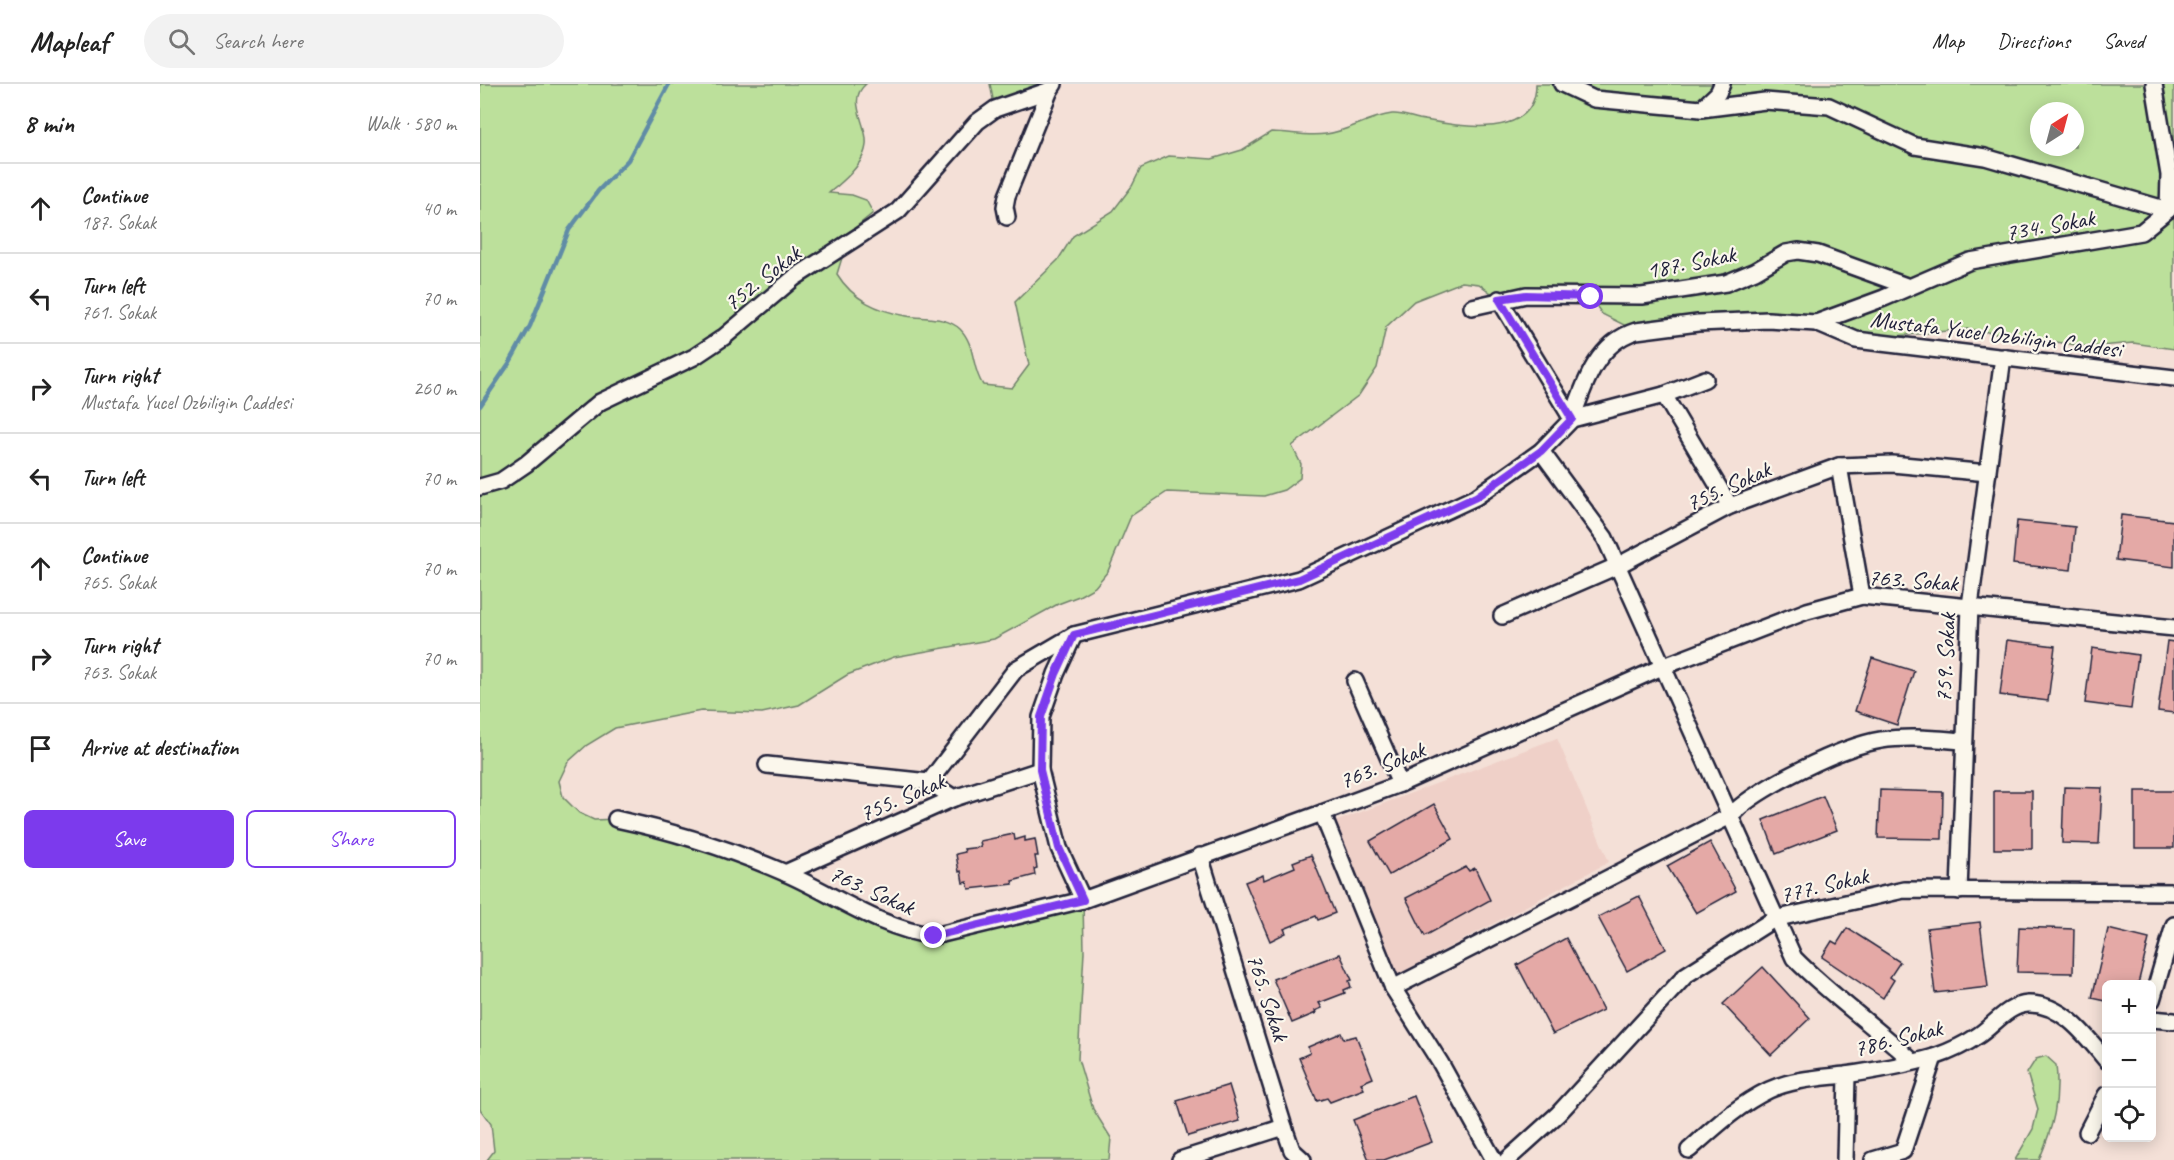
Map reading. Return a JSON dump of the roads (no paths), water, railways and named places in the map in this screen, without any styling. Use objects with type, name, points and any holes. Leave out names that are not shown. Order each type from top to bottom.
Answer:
[{"type":"street","points":[[1562,84],[1594,99],[1701,109],[1765,101],[1829,106],[1915,146],[1984,157],[2169,210],[2169,175],[2154,84]]},
{"type":"street","points":[[1701,109],[1718,93],[1722,84]]},
{"type":"street","points":[[1007,217],[1005,207],[1007,196],[1052,87]]},
{"type":"street","name":"752. Sokak","points":[[480,488],[501,481],[526,464],[600,402],[694,357],[724,337],[794,278],[898,211],[977,122],[995,109],[1052,87]]},
{"type":"street","name":"734. Sokak","points":[[1816,323],[1970,261],[2141,232],[2169,210]]},
{"type":"street","name":"187. Sokak","points":[[1472,307],[1499,299],[1526,295],[1642,296],[1726,284],[1755,272],[1786,253],[1798,251],[1818,254],[1910,287]]},
{"type":"street","points":[[1499,299],[1572,419]]},
{"type":"street","points":[[929,782],[1016,669],[1074,635],[1299,579],[1476,497],[1541,451],[1572,419],[1594,365],[1607,347],[1621,336],[1646,330],[1738,320],[1816,323]]},
{"type":"street","name":"Mustafa Yucel Ozbiligin Caddesi","points":[[1816,323],[1856,340],[2174,378]]},
{"type":"street","name":"759. Sokak","points":[[1959,891],[1970,606],[2003,357]]},
{"type":"street","points":[[1572,419],[1664,395],[1706,379]]},
{"type":"street","points":[[1664,395],[1730,506]]},
{"type":"street","points":[[1541,451],[1605,538],[1774,919],[1794,958],[1824,990],[1884,1034],[1912,1061]]},
{"type":"street","name":"755. Sokak","points":[[1502,616],[1617,566],[1730,506],[1839,466],[1892,464],[1988,473]]},
{"type":"street","points":[[1839,466],[1862,597]]},
{"type":"street","name":"763. Sokak","points":[[616,819],[653,827],[722,848],[784,873],[884,923],[911,933],[934,936],[1083,900],[1322,813],[1400,784],[1662,667],[1807,611],[1862,597],[2174,628]]},
{"type":"street","points":[[1074,635],[1056,674],[1041,717],[1040,770],[1059,848],[1083,900]]},
{"type":"street","points":[[1355,681],[1400,784]]},
{"type":"street","points":[[1393,988],[1730,816],[1756,793],[1847,749],[1880,740],[1915,737],[1964,741]]},
{"type":"street","points":[[767,765],[929,782],[954,798]]},
{"type":"street","name":"755. Sokak","points":[[784,873],[954,798],[1040,770]]},
{"type":"street","points":[[1322,813],[1393,988],[1441,1064],[1494,1160]]},
{"type":"street","name":"765. Sokak","points":[[1200,856],[1284,1127],[1298,1155]]},
{"type":"street","name":"777. Sokak","points":[[1507,1160],[1558,1114],[1686,975],[1774,919],[1904,890],[2174,892]]},
{"type":"street","points":[[2156,984],[2174,925]]},
{"type":"street","name":"786. Sokak","points":[[1689,1150],[1735,1110],[1771,1089],[1808,1079],[1847,1075],[1934,1056],[1979,1035],[2014,1006],[2029,1004],[2047,1007],[2086,1034],[2102,1055]]},
{"type":"street","points":[[2156,1019],[2174,1021]]},
{"type":"street","points":[[1873,1160],[1903,1151],[1934,1056]]},
{"type":"street","points":[[1845,1160],[1847,1075]]},
{"type":"street","points":[[2087,1131],[2102,1103]]},
{"type":"street","points":[[1180,1160],[1284,1127]]},
{"type":"waterway","points":[[480,406],[510,362],[530,326],[569,230],[598,191],[628,160],[669,84]]}]
